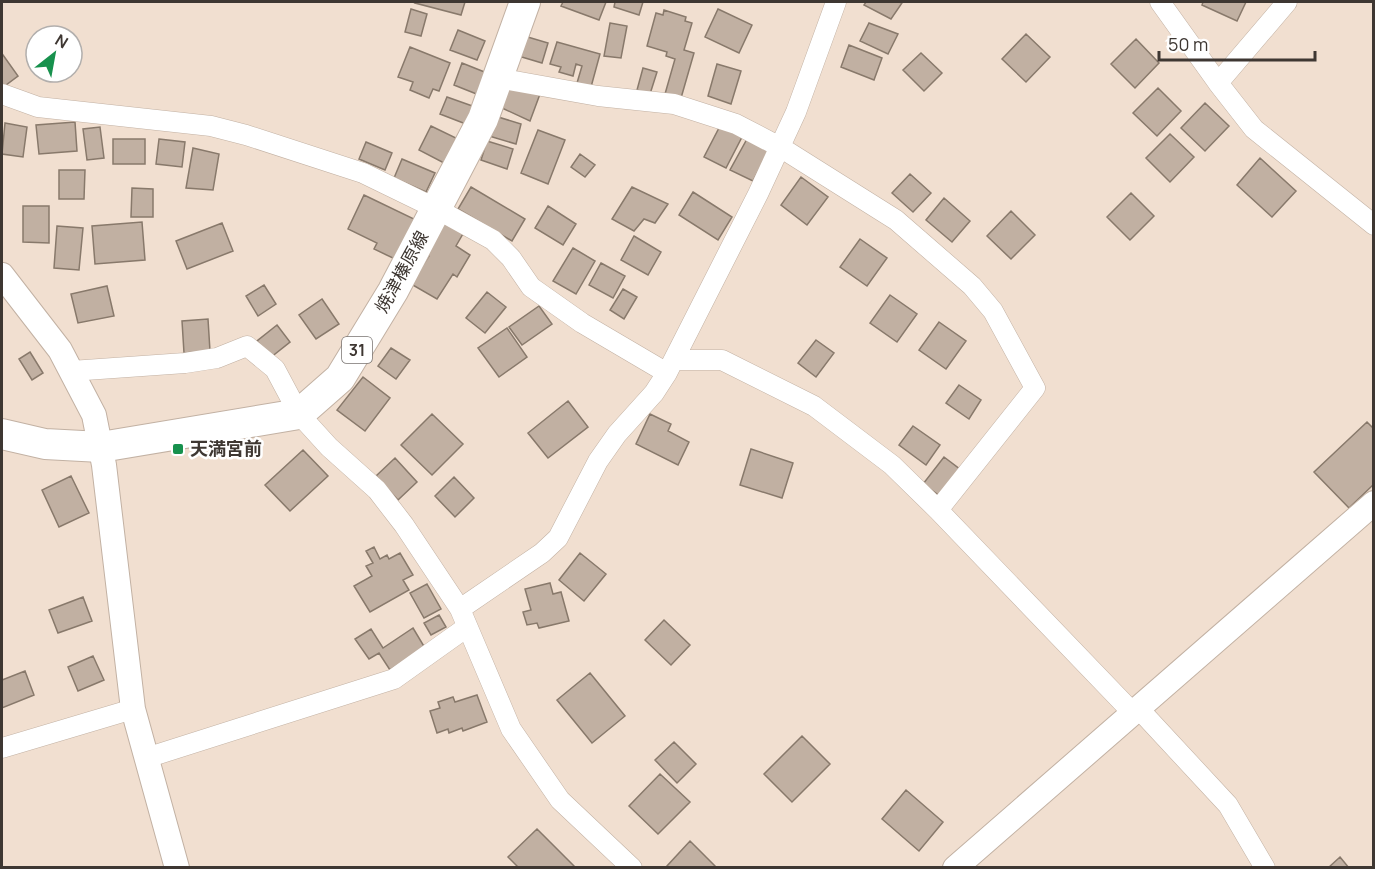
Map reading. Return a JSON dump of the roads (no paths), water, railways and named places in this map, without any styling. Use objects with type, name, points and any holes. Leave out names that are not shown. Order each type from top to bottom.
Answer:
[{"type":"main road","name":"焼津榛原線","points":[[299,414],[340,378],[393,291],[483,119],[525,2]]},
{"type":"main road","points":[[2,434],[45,444],[101,447],[299,414]]},
{"type":"street","points":[[146,758],[394,679],[558,538],[598,460],[654,393],[671,366],[780,147],[836,2]]},
{"type":"street","points":[[1160,2],[1254,129],[1374,225]]},
{"type":"street","points":[[1218,83],[1287,2]]},
{"type":"street","points":[[497,78],[598,96],[674,104],[736,124],[780,147],[896,220],[972,286],[993,311],[1035,388],[938,510]]},
{"type":"street","points":[[2,94],[38,107],[211,126],[363,173],[437,209],[493,240],[511,258],[531,287],[582,323],[671,366],[722,360],[814,406],[892,465],[1228,805],[1265,867]]},
{"type":"street","points":[[2,275],[60,350],[94,415],[101,447],[133,710],[177,867]]},
{"type":"street","points":[[71,371],[196,362],[217,358],[247,346],[275,369],[299,414],[329,447],[377,490],[404,525],[464,618],[511,729],[560,800],[632,867]]},
{"type":"street","points":[[955,867],[1374,503]]},
{"type":"street","points":[[2,748],[133,710]]},
{"type":"place","name":"天満宮前","points":[[178,449]]}]
